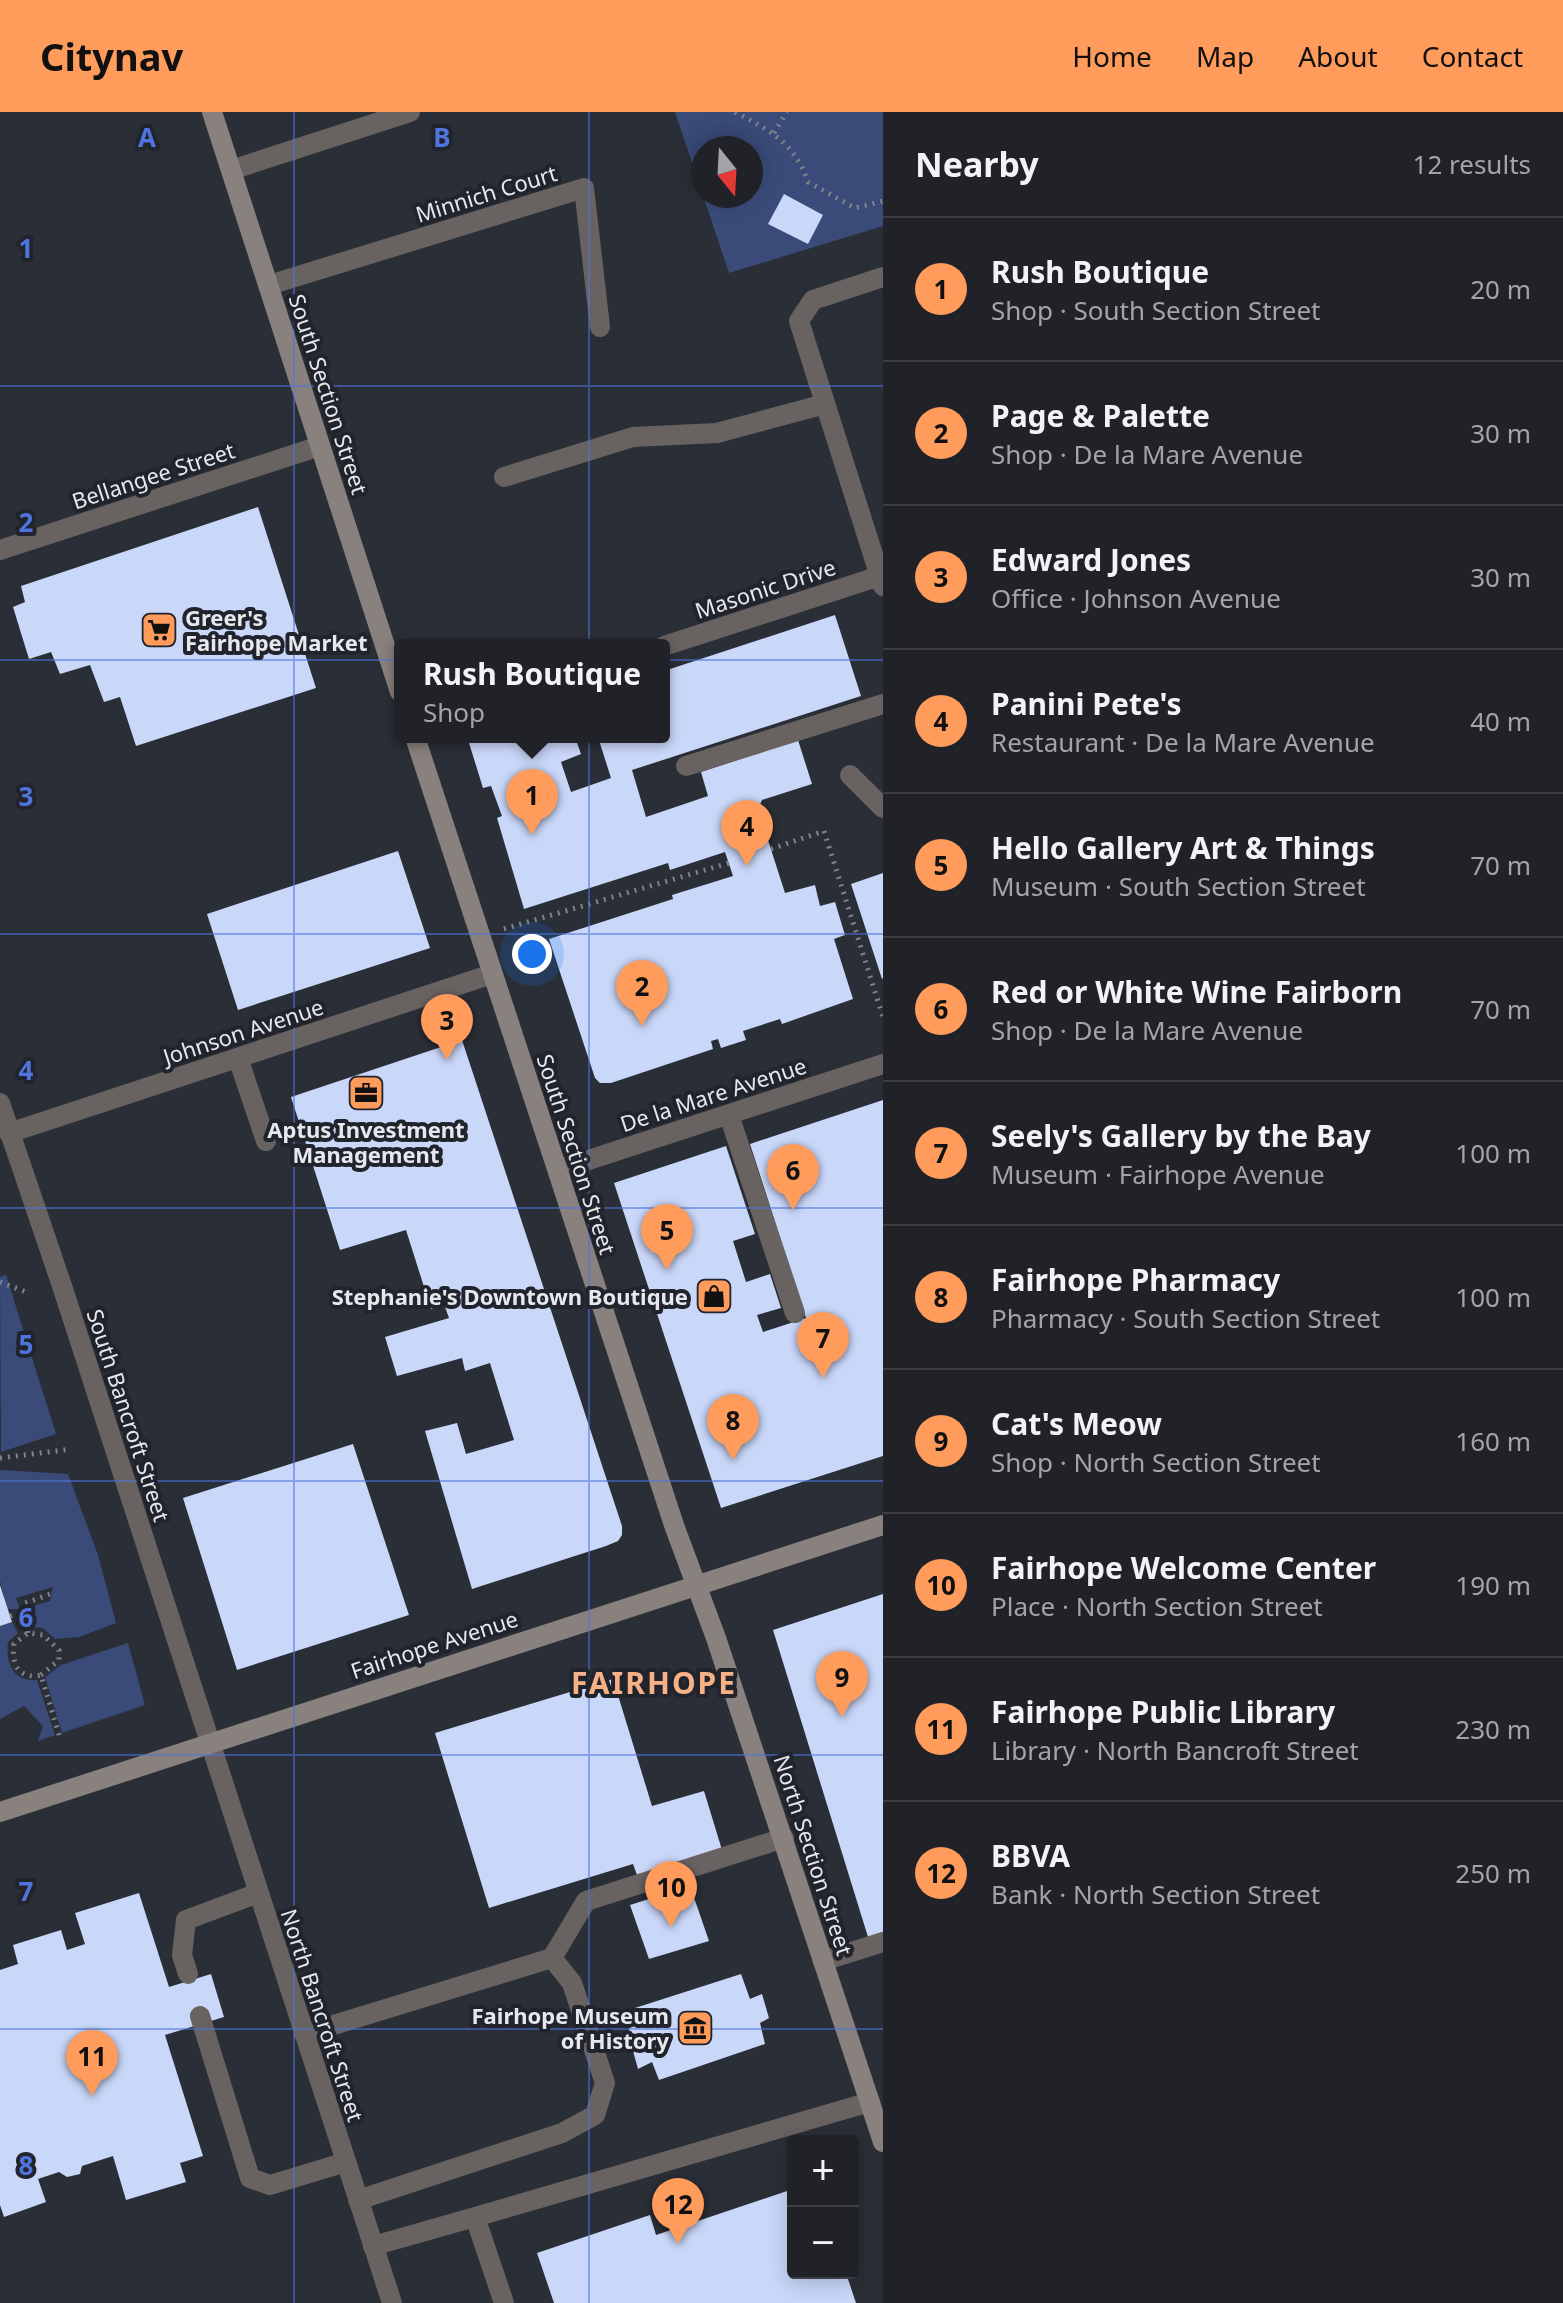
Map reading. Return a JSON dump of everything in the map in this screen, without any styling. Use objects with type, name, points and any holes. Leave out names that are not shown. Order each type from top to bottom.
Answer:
[{"type":"street","name":"South Section Street","points":[[212,112],[394,674]]},
{"type":"street","points":[[231,170],[410,112]]},
{"type":"street","name":"Minnich Court","points":[[269,285],[584,188],[600,327]]},
{"type":"street","points":[[882,581],[799,321],[813,300],[883,277]]},
{"type":"street","points":[[504,477],[633,437],[717,433],[825,404]]},
{"type":"street","name":"Bellangee Street","points":[[0,550],[320,446]]},
{"type":"street","name":"Masonic Drive","points":[[670,644],[882,581]]},
{"type":"street","points":[[686,766],[883,704]]},
{"type":"street","name":"South Section Street","points":[[417,743],[696,1585]]},
{"type":"street","points":[[850,775],[883,808]]},
{"type":"street","name":"Johnson Avenue","points":[[9,1133],[492,974]]},
{"type":"street","points":[[238,1058],[266,1141]]},
{"type":"street","name":"De la Mare Avenue","points":[[558,1170],[883,1064]]},
{"type":"street","name":"South Bancroft Street","points":[[0,1103],[209,1742]]},
{"type":"street","points":[[729,1115],[795,1313]]},
{"type":"street","name":"Fairhope Avenue","points":[[0,1812],[883,1525]]},
{"type":"street","name":"North Section Street","points":[[696,1585],[784,1838],[883,2142]]},
{"type":"street","name":"North Bancroft Street","points":[[209,1742],[392,2303]]},
{"type":"street","points":[[304,2034],[552,1958],[586,1901],[784,1838]]},
{"type":"street","points":[[188,1974],[182,1955],[186,1920],[258,1893]]},
{"type":"street","points":[[823,1961],[883,1942]]},
{"type":"street","points":[[358,2200],[562,2133],[595,2115],[605,2083],[572,1983],[552,1958]]},
{"type":"street","points":[[200,2016],[250,2178],[270,2185],[346,2162]]},
{"type":"street","points":[[373,2246],[870,2102]]},
{"type":"street","points":[[475,2217],[504,2303]]},
{"type":"path","points":[[735,112],[774,133],[798,157],[808,182],[855,208],[883,201]]},
{"type":"path","points":[[774,133],[787,112]]},
{"type":"path","points":[[771,849],[824,831],[883,1017]]},
{"type":"path","points":[[480,937],[729,863]]},
{"type":"path","points":[[0,1282],[29,1293]]},
{"type":"path","points":[[0,1458],[71,1449]]},
{"type":"path","points":[[28,1633],[23,1604],[50,1594]]},
{"type":"path","points":[[10,1616],[24,1612]]},
{"type":"path","points":[[28,1633],[43,1635],[59,1650],[59,1660],[41,1675],[30,1677],[19,1672],[12,1658],[14,1644],[28,1633]]},
{"type":"path","points":[[41,1675],[60,1738]]},
{"type":"shaded area","points":[[675,112],[883,112],[883,226],[729,273],[707,208],[763,208],[763,136],[691,136],[691,159]]},
{"type":"shaded area","points":[[6,1275],[56,1434],[1,1452],[0,1277]]},
{"type":"shaded area","points":[[0,1470],[68,1474],[98,1555],[116,1623],[79,1637],[55,1639],[43,1628],[32,1627],[26,1608],[50,1601],[53,1587],[16,1598],[20,1609],[7,1609],[0,1581]]},
{"type":"shaded area","points":[[12,1622],[18,1633],[8,1642],[10,1664],[22,1678],[37,1680],[55,1735],[38,1741],[43,1726],[24,1706],[0,1719],[0,1626]]},
{"type":"shaded area","points":[[128,1643],[145,1705],[62,1733],[45,1677],[61,1665]]},
{"type":"building","points":[[784,194],[823,215],[808,244],[768,224]]},
{"type":"building","name":"Greer's Fairhope Market","points":[[258,507],[316,688],[136,746],[120,697],[104,702],[90,665],[60,674],[51,652],[29,659],[13,607],[25,602],[21,586]]},
{"type":"building","points":[[835,615],[861,696],[632,770],[646,817],[708,796],[701,772],[798,740],[812,784],[762,800],[758,809],[785,893],[815,885],[820,906],[835,902],[845,935],[834,939],[853,999],[782,1024],[780,1019],[743,1031],[746,1040],[721,1048],[718,1039],[711,1041],[713,1049],[611,1083],[600,1083],[595,1078],[549,939],[733,876],[725,852],[670,870],[668,863],[524,909],[497,818],[502,816],[491,786],[483,788],[469,743],[577,743],[581,754],[561,762],[571,792],[611,778],[600,743],[670,743],[670,669]]},
{"type":"building","points":[[398,851],[430,948],[238,1010],[207,914]]},
{"type":"building","points":[[883,873],[883,978],[882,979],[851,884]]},
{"type":"building","points":[[462,1040],[622,1526],[618,1541],[472,1589],[425,1431],[457,1423],[466,1454],[514,1440],[490,1363],[465,1371],[462,1358],[397,1376],[385,1337],[449,1318],[444,1304],[431,1309],[406,1230],[340,1250],[291,1097]]},
{"type":"building","points":[[883,1100],[883,1456],[721,1508],[614,1183],[726,1146],[755,1234],[733,1241],[746,1282],[770,1274],[781,1308],[757,1315],[763,1332],[806,1318],[750,1144]]},
{"type":"building","points":[[353,1444],[409,1615],[237,1670],[183,1498]]},
{"type":"building","points":[[0,1585],[12,1622],[0,1626]]},
{"type":"building","points":[[883,1594],[883,1932],[868,1937],[773,1630]]},
{"type":"building","points":[[613,1679],[652,1806],[704,1791],[722,1850],[637,1875],[633,1864],[489,1908],[435,1733]]},
{"type":"building","points":[[690,1886],[709,1941],[649,1959],[630,1905]]},
{"type":"building","points":[[139,1893],[169,1987],[211,1974],[224,2017],[165,2035],[203,2156],[180,2163],[186,2182],[126,2200],[113,2156],[82,2166],[80,2174],[67,2177],[59,2172],[38,2179],[46,2202],[4,2217],[0,2205],[0,1970],[18,1964],[13,1945],[61,1930],[67,1950],[85,1944],[75,1913]]},
{"type":"building","name":"Fairhope Museum of History","points":[[741,1974],[750,1999],[762,1994],[769,2018],[760,2023],[765,2044],[659,2080],[652,2062],[638,2069],[628,2033],[635,2008]]},
{"type":"building","points":[[787,2191],[787,2279],[848,2279],[856,2303],[554,2303],[537,2253],[650,2215],[656,2235]]},
{"type":"place","name":"Greer's Fairhope Market","points":[[159,630]]},
{"type":"place","name":"Rush Boutique","points":[[532,835]]},
{"type":"place","name":"Panini Pete's","points":[[747,866]]},
{"type":"place","name":"Page & Palette","points":[[642,1026]]},
{"type":"place","name":"Edward Jones","points":[[447,1060]]},
{"type":"place","name":"Aptus Investment Management","points":[[366,1093]]},
{"type":"place","name":"Red or White Wine Fairborn","points":[[793,1210]]},
{"type":"place","name":"Hello Gallery Art & Things","points":[[667,1270]]},
{"type":"place","name":"Stephanie's Downtown Boutique","points":[[714,1296]]},
{"type":"place","name":"Seely's Gallery by the Bay","points":[[823,1378]]},
{"type":"place","name":"Fairhope Pharmacy","points":[[733,1460]]},
{"type":"place","name":"Cat's Meow","points":[[842,1717]]},
{"type":"place","name":"Fairhope Welcome Center","points":[[671,1927]]},
{"type":"place","name":"Fairhope Museum of History","points":[[695,2028]]},
{"type":"place","name":"Fairhope Public Library","points":[[92,2096]]},
{"type":"place","name":"BBVA","points":[[678,2244]]},
{"type":"district","name":"FAIRHOPE","points":[[654,1682]]}]
